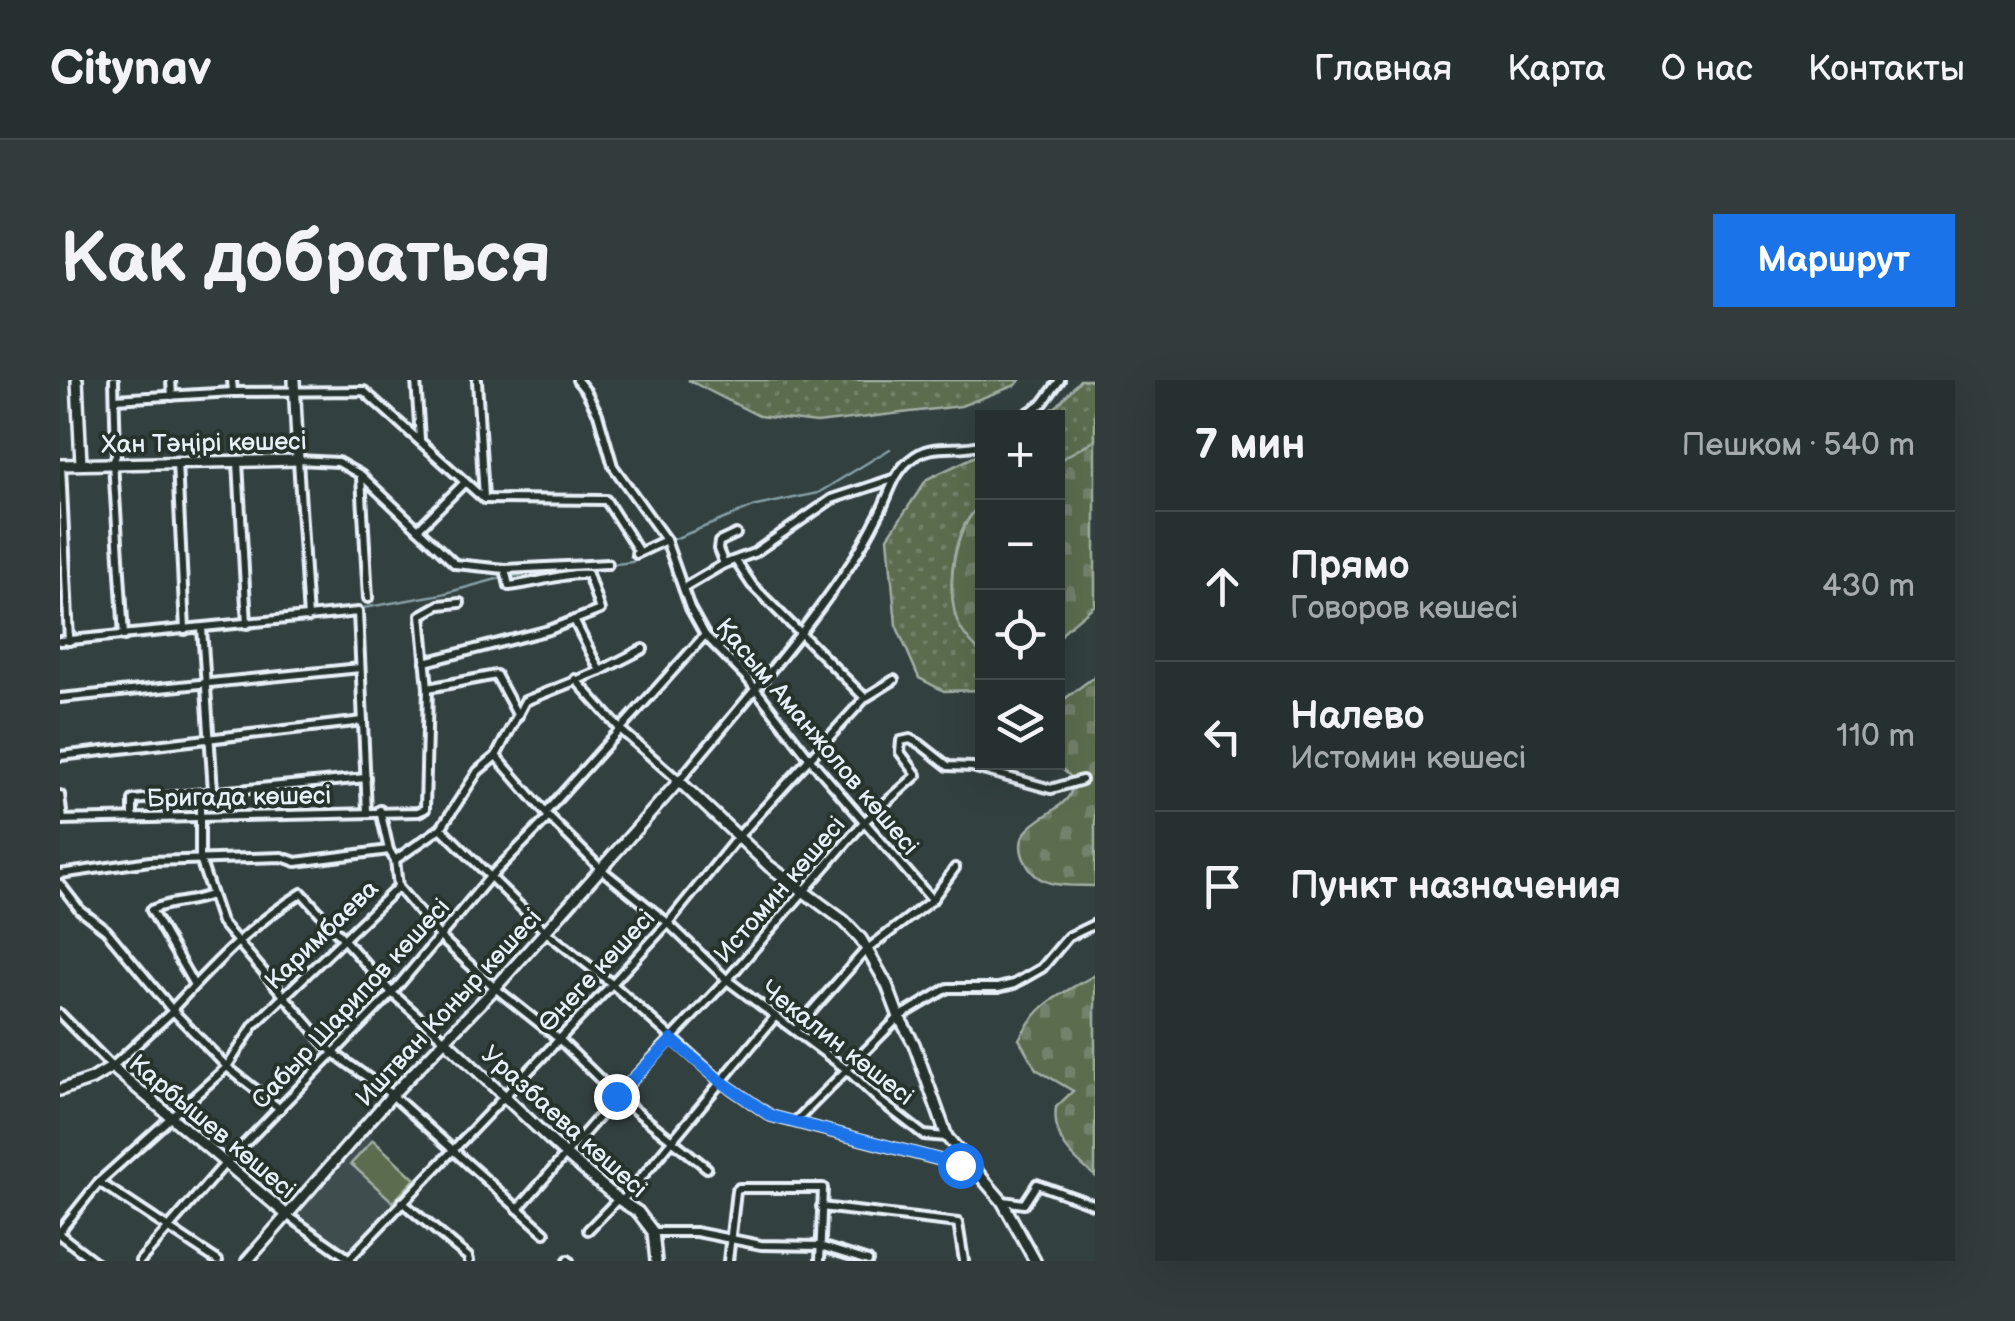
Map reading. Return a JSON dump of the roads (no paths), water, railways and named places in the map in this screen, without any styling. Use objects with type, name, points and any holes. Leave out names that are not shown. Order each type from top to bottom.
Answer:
[{"type":"street","points":[[77,380],[81,464]]},
{"type":"street","points":[[114,380],[113,464],[124,636]]},
{"type":"street","points":[[171,380],[172,396]]},
{"type":"street","points":[[232,380],[233,392]]},
{"type":"street","points":[[356,380],[357,390]]},
{"type":"street","points":[[416,380],[420,441]]},
{"type":"street","points":[[477,380],[484,500]]},
{"type":"street","name":"Қасым Аманжолов көшесі","points":[[577,380],[598,414],[613,466],[668,543],[690,608],[705,635],[755,688],[810,759],[932,900]]},
{"type":"street","points":[[1032,410],[1043,403],[1060,380]]},
{"type":"street","points":[[116,399],[295,385],[364,390],[484,500],[602,499],[608,501],[638,553],[668,543]]},
{"type":"street","points":[[295,385],[308,614]]},
{"type":"street","points":[[678,780],[800,633],[859,552],[893,479],[925,450],[937,446],[975,446]]},
{"type":"street","points":[[176,462],[185,630]]},
{"type":"street","points":[[238,462],[247,624]]},
{"type":"street","name":"Хан Тәңірі көшесі","points":[[60,465],[338,462],[361,476],[455,564],[506,575],[608,564]]},
{"type":"street","points":[[60,465],[64,641],[358,612],[368,812]]},
{"type":"street","points":[[361,476],[368,598]]},
{"type":"street","points":[[684,588],[724,564],[754,553],[832,499],[893,479]]},
{"type":"street","points":[[418,529],[466,482]]},
{"type":"street","points":[[724,564],[719,542],[736,534]]},
{"type":"street","points":[[736,561],[752,585],[865,698]]},
{"type":"street","points":[[425,662],[600,610],[588,574],[509,586],[506,575]]},
{"type":"street","points":[[460,603],[422,612],[428,688],[496,675],[518,716]]},
{"type":"street","points":[[574,620],[600,671]]},
{"type":"street","points":[[202,628],[214,792]]},
{"type":"street","name":"Сабыр Шарипов көшесі","points":[[140,1261],[225,1165],[392,993],[705,635]]},
{"type":"street","name":"Каримбаева","points":[[60,1233],[99,1182],[227,1067],[254,1025],[398,887],[395,860],[442,828],[478,771],[496,756],[525,701],[643,649]]},
{"type":"street","points":[[60,698],[360,668]]},
{"type":"street","points":[[576,680],[620,729],[738,838],[854,930],[887,985],[898,1017],[914,1044],[947,1137],[1002,1201],[1034,1261]]},
{"type":"street","name":"Өнеге көшесі","points":[[350,1260],[668,924],[738,838],[865,698],[894,680]]},
{"type":"street","name":"Бригада көшесі","points":[[62,820],[418,812],[427,804],[428,688]]},
{"type":"street","points":[[60,756],[363,722]]},
{"type":"street","name":"Истомин көшесі","points":[[518,1208],[616,1096],[727,980],[864,822],[917,775],[900,752],[901,741],[910,739],[920,744],[948,766],[972,767],[1051,790],[1082,780]]},
{"type":"street","name":"Чекалин көшесі","points":[[496,756],[602,870],[668,924],[727,980],[846,1069],[880,1102],[924,1135],[947,1137]]},
{"type":"street","points":[[133,818],[133,800],[366,778]]},
{"type":"street","name":"Иштван Коныр көшесі","points":[[247,1261],[392,1094],[446,1041],[602,870],[678,780]]},
{"type":"street","points":[[200,792],[200,859],[221,922],[332,1052],[392,1094],[545,1233]]},
{"type":"street","points":[[60,795],[62,820]]},
{"type":"street","points":[[380,810],[395,860]]},
{"type":"street","points":[[442,828],[546,932],[612,984],[719,1080],[771,1116],[976,1170]]},
{"type":"street","points":[[60,874],[150,862],[282,857],[296,862],[390,850]]},
{"type":"street","points":[[795,1030],[864,951],[932,900],[955,868]]},
{"type":"street","points":[[60,884],[227,1067],[280,1109]]},
{"type":"street","points":[[398,887],[440,938],[559,1039],[616,1096],[707,1168]]},
{"type":"street","name":"Уразбаева көшесі","points":[[236,940],[302,892],[392,993],[565,1154],[638,1212],[653,1232],[656,1261]]},
{"type":"street","points":[[194,985],[151,910],[163,904],[193,902],[211,894]]},
{"type":"street","points":[[795,1122],[898,1017],[948,988],[998,988],[1014,984],[1042,968],[1068,937],[1095,924]]},
{"type":"street","points":[[60,1090],[112,1067],[173,1011],[236,940]]},
{"type":"street","name":"Карбышев көшесі","points":[[60,1014],[168,1118],[287,1215],[350,1260]]},
{"type":"street","points":[[588,1230],[620,1200],[774,1018]]},
{"type":"street","points":[[99,1182],[218,1261]]},
{"type":"street","points":[[1002,1201],[1024,1204],[1037,1184],[1095,1205]]},
{"type":"street","points":[[728,1261],[739,1188],[823,1188],[820,1261]]},
{"type":"street","points":[[402,1202],[469,1261]]},
{"type":"street","points":[[821,1206],[958,1223],[964,1261]]},
{"type":"street","points":[[653,1232],[696,1232],[760,1246],[820,1246],[868,1261]]},
{"type":"street","points":[[60,1233],[94,1261]]},
{"type":"waterway","points":[[667,542],[756,506],[818,493],[890,449]]},
{"type":"waterway","points":[[608,565],[632,562],[642,555]]},
{"type":"waterway","points":[[352,610],[442,594],[497,579],[565,569]]},
{"type":"waterway","points":[[250,618],[304,614]]},
{"type":"waterway","points":[[188,624],[242,619]]},
{"type":"waterway","points":[[128,630],[180,624]]},
{"type":"waterway","points":[[72,635],[120,631]]}]
